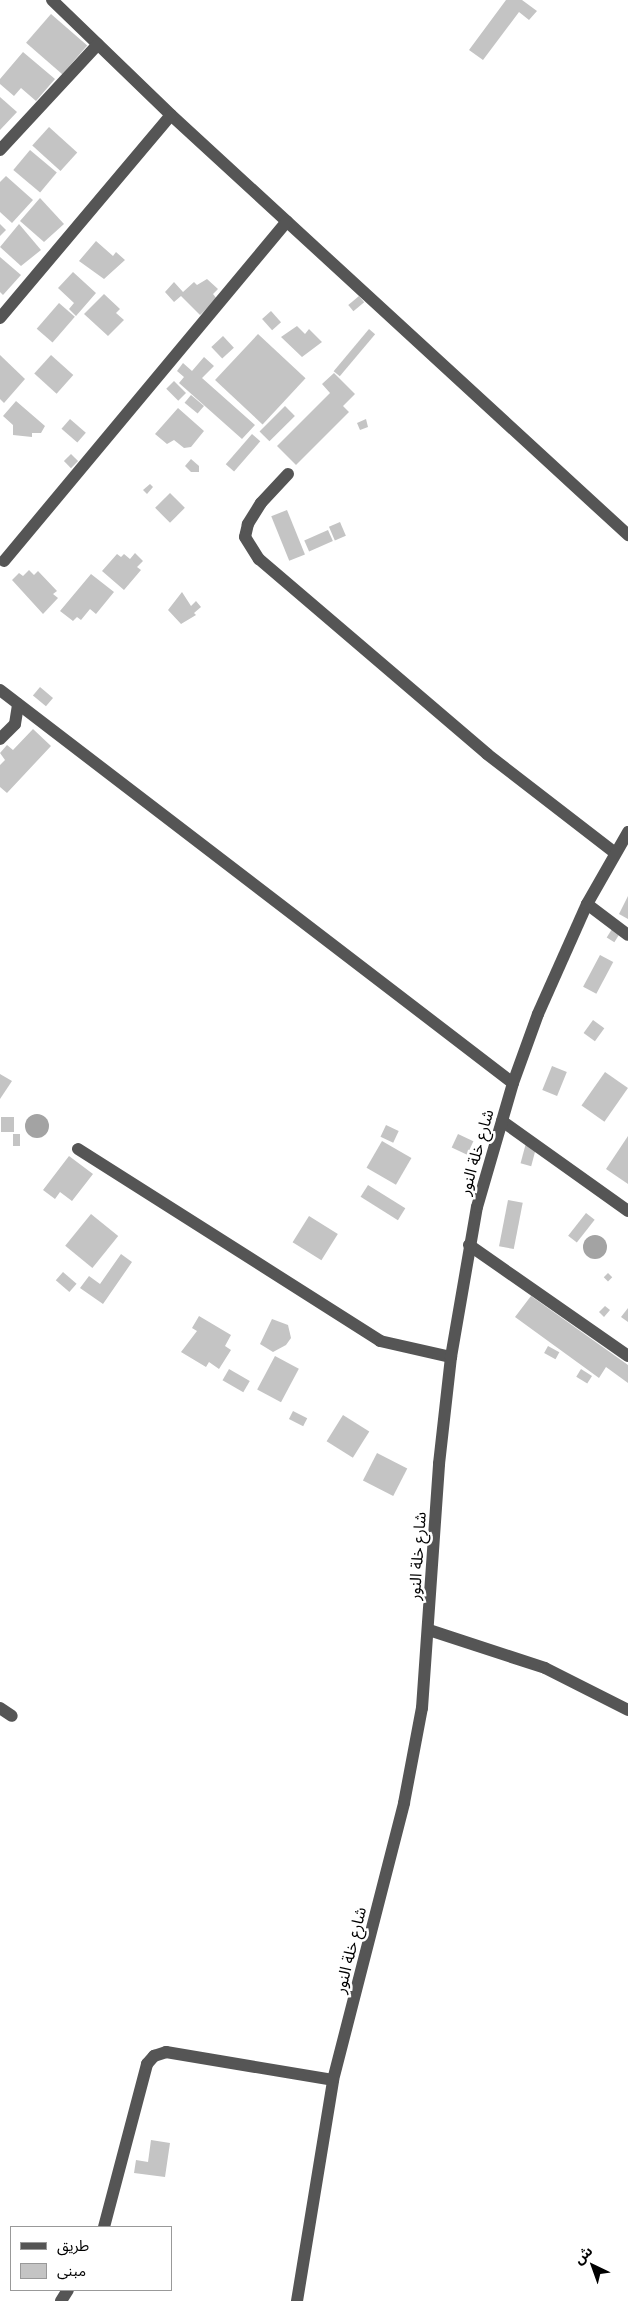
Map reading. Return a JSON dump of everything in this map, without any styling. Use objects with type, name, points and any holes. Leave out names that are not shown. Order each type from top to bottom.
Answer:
[{"type":"street","points":[[52,0],[170,114],[628,535]]},
{"type":"street","points":[[0,150],[98,44]]},
{"type":"street","points":[[0,318],[170,114]]},
{"type":"street","points":[[4,561],[287,221]]},
{"type":"street","points":[[288,474],[261,503],[248,524],[245,537],[259,559],[487,754],[615,853]]},
{"type":"street","points":[[0,690],[514,1083]]},
{"type":"street","points":[[0,739],[15,724],[18,704]]},
{"type":"street","name":"شارع خلة النور","points":[[296,2301],[333,2080],[404,1803],[422,1708],[429,1630],[439,1464],[451,1357],[469,1245],[514,1083],[560,960],[587,904],[628,832]]},
{"type":"street","points":[[587,904],[628,935]]},
{"type":"street","points":[[502,1121],[628,1211]]},
{"type":"street","points":[[78,1150],[380,1340],[451,1357]]},
{"type":"street","points":[[469,1245],[628,1356]]},
{"type":"street","points":[[429,1630],[546,1668],[628,1710]]},
{"type":"street","points":[[0,1708],[12,1716]]},
{"type":"street","points":[[104,2226],[147,2064],[154,2056],[166,2052],[333,2080]]},
{"type":"shaded area","points":[[37,1114],[46,1117],[49,1126],[46,1135],[37,1138],[28,1135],[25,1126],[28,1117]]},
{"type":"shaded area","points":[[595,1235],[604,1238],[607,1247],[604,1256],[595,1259],[586,1256],[583,1247],[586,1238]]},
{"type":"building","points":[[506,0],[522,0],[537,11],[529,20],[519,12],[483,60],[469,50]]},
{"type":"building","points":[[51,14],[87,45],[62,74],[26,43]]},
{"type":"building","points":[[23,52],[55,79],[36,101],[21,88],[14,96],[0,84],[0,79]]},
{"type":"building","points":[[0,97],[17,112],[0,130]]},
{"type":"building","points":[[49,127],[77,152],[61,171],[32,146]]},
{"type":"building","points":[[30,150],[57,172],[40,192],[13,170]]},
{"type":"building","points":[[6,176],[33,200],[12,223],[0,212],[0,182]]},
{"type":"building","points":[[40,198],[64,224],[44,242],[20,221]]},
{"type":"building","points":[[0,224],[6,230],[0,236]]},
{"type":"building","points":[[19,224],[41,250],[21,266],[0,247]]},
{"type":"building","points":[[96,241],[113,256],[116,252],[125,260],[104,279],[79,261]]},
{"type":"building","points":[[0,257],[21,275],[3,295],[0,292]]},
{"type":"building","points":[[73,272],[96,293],[76,316],[69,309],[74,303],[58,288]]},
{"type":"building","points":[[207,279],[218,289],[213,294],[217,299],[200,315],[181,296],[174,302],[165,292],[174,282],[183,292],[194,282],[197,285]]},
{"type":"building","points":[[104,294],[120,309],[116,313],[124,320],[108,336],[84,314]]},
{"type":"building","points":[[359,296],[364,302],[353,311],[348,305]]},
{"type":"building","points":[[59,303],[75,317],[53,342],[37,329]]},
{"type":"building","points":[[271,311],[281,322],[272,330],[262,319]]},
{"type":"building","points":[[297,326],[305,334],[309,329],[322,342],[302,357],[281,337]]},
{"type":"building","points":[[369,329],[375,334],[340,376],[334,371]]},
{"type":"building","points":[[258,334],[306,378],[263,424],[215,380]]},
{"type":"building","points":[[223,336],[234,348],[222,359],[211,347]]},
{"type":"building","points":[[0,355],[25,379],[4,403],[0,399]]},
{"type":"building","points":[[51,355],[73,375],[57,394],[34,374]]},
{"type":"building","points":[[204,357],[214,366],[202,378],[255,425],[242,439],[179,383],[184,377],[177,371],[183,363],[192,371]]},
{"type":"building","points":[[334,373],[355,394],[343,406],[349,412],[296,465],[277,446],[330,393],[322,384]]},
{"type":"building","points":[[174,381],[186,393],[178,401],[166,389]]},
{"type":"building","points":[[191,395],[204,406],[198,414],[185,403]]},
{"type":"building","points":[[16,401],[45,426],[41,433],[32,433],[32,437],[13,435],[13,425],[3,416]]},
{"type":"building","points":[[285,406],[295,416],[269,441],[260,431]]},
{"type":"building","points":[[178,408],[204,431],[191,447],[184,448],[174,440],[167,444],[155,434]]},
{"type":"building","points":[[70,419],[86,433],[77,443],[61,429]]},
{"type":"building","points":[[366,419],[368,427],[360,430],[357,423]]},
{"type":"building","points":[[252,434],[260,441],[234,471],[226,464]]},
{"type":"building","points":[[71,454],[78,461],[71,468],[64,461]]},
{"type":"building","points":[[191,459],[199,466],[199,472],[191,472],[185,466]]},
{"type":"building","points":[[150,484],[153,487],[147,494],[143,490]]},
{"type":"building","points":[[170,493],[185,508],[170,523],[155,508]]},
{"type":"building","points":[[287,510],[305,555],[289,561],[271,516]]},
{"type":"building","points":[[340,522],[346,536],[335,540],[329,527]]},
{"type":"building","points":[[328,530],[333,541],[309,552],[304,541]]},
{"type":"building","points":[[135,553],[143,561],[137,567],[141,570],[124,590],[102,571],[117,554],[121,557],[124,554],[130,559]]},
{"type":"building","points":[[29,570],[34,575],[38,571],[57,591],[53,594],[58,598],[43,614],[12,580],[19,573],[23,576]]},
{"type":"building","points":[[91,574],[114,592],[96,614],[90,609],[81,620],[77,617],[73,621],[60,611]]},
{"type":"building","points":[[182,592],[191,606],[196,601],[201,607],[194,613],[196,615],[181,624],[168,610]]},
{"type":"building","points":[[40,687],[53,698],[46,706],[33,695]]},
{"type":"building","points":[[33,729],[51,746],[7,793],[0,787],[0,765],[5,760],[0,753],[7,745],[13,750]]},
{"type":"building","points":[[628,896],[628,919],[619,914]]},
{"type":"building","points":[[612,929],[620,934],[614,942],[607,937]]},
{"type":"building","points":[[600,955],[613,962],[596,994],[583,987]]},
{"type":"building","points":[[593,1020],[604,1028],[595,1041],[584,1033]]},
{"type":"building","points":[[552,1066],[567,1072],[557,1096],[542,1090]]},
{"type":"building","points":[[605,1072],[628,1088],[604,1122],[581,1106]]},
{"type":"building","points":[[0,1074],[12,1081],[0,1099]]},
{"type":"building","points":[[1,1117],[14,1117],[14,1132],[1,1132]]},
{"type":"building","points":[[386,1125],[399,1131],[393,1143],[381,1137]]},
{"type":"building","points":[[13,1134],[20,1134],[20,1146],[13,1146]]},
{"type":"building","points":[[458,1134],[473,1141],[467,1155],[452,1148]]},
{"type":"building","points":[[628,1136],[628,1184],[606,1169]]},
{"type":"building","points":[[382,1141],[411,1158],[396,1185],[366,1168]]},
{"type":"building","points":[[526,1143],[537,1146],[531,1166],[521,1163]]},
{"type":"building","points":[[69,1156],[93,1174],[72,1201],[60,1192],[55,1199],[43,1190]]},
{"type":"building","points":[[368,1185],[405,1208],[398,1220],[361,1197]]},
{"type":"building","points":[[508,1200],[523,1203],[514,1249],[499,1246]]},
{"type":"building","points":[[586,1213],[595,1220],[577,1243],[568,1236]]},
{"type":"building","points":[[91,1214],[118,1236],[92,1268],[65,1246]]},
{"type":"building","points":[[309,1216],[338,1234],[321,1260],[293,1242]]},
{"type":"building","points":[[121,1254],[132,1262],[103,1304],[80,1288],[89,1276],[100,1284]]},
{"type":"building","points":[[63,1272],[77,1284],[69,1292],[56,1280]]},
{"type":"building","points":[[608,1273],[612,1277],[608,1281],[604,1277]]},
{"type":"building","points":[[531,1296],[628,1365],[628,1383],[606,1367],[599,1378],[515,1317]]},
{"type":"building","points":[[605,1306],[610,1310],[604,1317],[599,1312]]},
{"type":"building","points":[[628,1308],[628,1322],[621,1317]]},
{"type":"building","points":[[199,1316],[231,1335],[225,1346],[231,1350],[219,1369],[209,1362],[206,1367],[181,1352],[197,1331],[192,1328]]},
{"type":"building","points":[[272,1319],[288,1325],[291,1338],[286,1345],[273,1352],[260,1344]]},
{"type":"building","points":[[548,1346],[559,1352],[555,1359],[544,1353]]},
{"type":"building","points":[[275,1356],[299,1369],[281,1402],[257,1390]]},
{"type":"building","points":[[229,1369],[250,1381],[243,1392],[222,1380]]},
{"type":"building","points":[[581,1369],[592,1376],[587,1384],[576,1377]]},
{"type":"building","points":[[293,1411],[307,1418],[303,1426],[289,1419]]},
{"type":"building","points":[[343,1415],[369,1431],[353,1458],[327,1441]]},
{"type":"building","points":[[377,1453],[407,1468],[393,1496],[363,1481]]},
{"type":"building","points":[[151,2140],[170,2143],[165,2177],[134,2173],[136,2160],[148,2162]]}]
